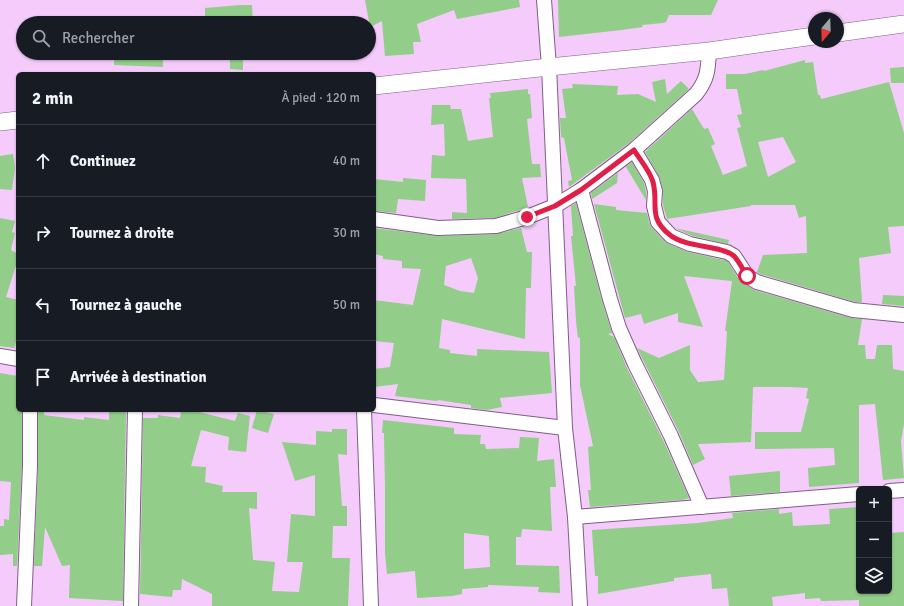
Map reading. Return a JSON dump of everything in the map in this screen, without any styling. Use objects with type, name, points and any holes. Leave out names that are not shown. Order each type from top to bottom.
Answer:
[{"type":"street","points":[[544,0],[549,67],[565,428],[575,517],[580,606]]},
{"type":"street","points":[[844,32],[904,24]]},
{"type":"street","points":[[376,89],[549,67],[709,51],[808,37]]},
{"type":"street","points":[[376,219],[438,228],[496,226],[527,217],[555,206],[581,190],[634,150],[696,94],[703,85],[707,74],[709,51]]},
{"type":"street","points":[[0,122],[16,120]]},
{"type":"street","points":[[634,150],[652,180],[655,191],[654,206],[658,222],[671,236],[690,244],[727,252],[734,256],[747,276],[756,282],[853,310],[904,314]]},
{"type":"street","points":[[581,190],[619,328],[635,364],[671,436],[702,507]]},
{"type":"street","points":[[0,356],[16,358]]},
{"type":"street","points":[[376,405],[565,428]]},
{"type":"street","points":[[24,606],[30,466],[30,412]]},
{"type":"street","points":[[131,606],[135,412]]},
{"type":"street","points":[[364,412],[371,606]]},
{"type":"street","points":[[892,491],[904,490]]},
{"type":"street","points":[[575,517],[856,494]]},
{"type":"building","points":[[365,0],[519,0],[520,7],[457,19],[454,10],[417,24],[421,42],[413,42],[414,54],[385,56],[382,21],[376,24],[376,16],[368,16]]},
{"type":"building","points":[[558,0],[718,0],[711,15],[669,15],[666,22],[642,25],[643,27],[559,37]]},
{"type":"building","points":[[252,5],[253,16],[205,16],[205,8]]},
{"type":"building","points":[[114,60],[163,60],[163,67],[114,65]]},
{"type":"building","points":[[230,60],[243,60],[243,70],[230,69]]},
{"type":"building","points":[[805,60],[805,63],[813,62],[818,95],[820,95],[821,99],[889,82],[904,133],[904,226],[888,227],[891,253],[859,258],[862,302],[855,302],[757,272],[763,255],[807,253],[806,216],[799,218],[795,205],[751,205],[667,219],[663,205],[663,191],[660,178],[645,152],[692,109],[704,129],[708,128],[715,144],[711,146],[723,175],[747,166],[737,128],[741,127],[737,115],[742,114],[737,89],[726,89],[726,74],[745,74],[764,71]],"holes":[[[783,137],[796,162],[768,177],[758,142]]]},
{"type":"building","points":[[904,67],[904,83],[891,83],[890,68]]},
{"type":"building","points":[[665,79],[667,94],[681,81],[689,89],[629,143],[569,187],[568,181],[572,180],[564,138],[561,137],[560,118],[566,118],[562,89],[573,88],[572,84],[618,86],[617,95],[638,94],[656,102],[652,82]]},
{"type":"building","points":[[528,89],[528,94],[530,94],[532,118],[527,119],[532,164],[540,164],[541,177],[522,178],[528,207],[495,218],[452,219],[452,212],[467,213],[466,179],[431,178],[432,155],[445,156],[444,124],[431,125],[432,105],[450,105],[451,109],[461,109],[468,141],[493,137],[489,98],[491,98],[490,93]]},
{"type":"building","points":[[13,154],[15,168],[12,190],[0,189],[0,156]]},
{"type":"building","points":[[632,162],[644,183],[646,200],[626,167]]},
{"type":"building","points":[[618,173],[617,183],[592,199],[591,193]]},
{"type":"building","points":[[403,178],[426,180],[425,201],[398,199],[396,213],[376,211],[376,179],[403,182]]},
{"type":"building","points":[[576,203],[612,333],[608,334],[614,337],[627,368],[663,440],[689,498],[682,500],[590,507],[588,490],[591,490],[588,447],[593,446],[580,385],[580,337],[578,338],[576,321],[574,286],[576,286],[571,236],[573,236],[571,206]]},
{"type":"building","points":[[594,204],[616,207],[616,210],[647,213],[648,222],[665,242],[688,252],[728,262],[740,281],[754,290],[851,318],[862,319],[858,345],[865,345],[866,359],[875,359],[877,345],[892,345],[893,369],[904,371],[904,424],[901,441],[904,478],[883,480],[875,404],[859,405],[859,483],[809,487],[808,468],[835,465],[834,448],[755,449],[755,432],[801,432],[809,399],[806,398],[808,388],[753,387],[751,442],[698,444],[705,459],[693,465],[679,432],[637,348],[659,358],[690,345],[690,370],[698,382],[724,380],[727,331],[725,331],[732,281],[684,276],[703,327],[678,322],[678,313],[644,324],[641,314],[625,318]]},
{"type":"building","points":[[0,218],[15,221],[12,232],[15,233],[11,250],[16,253],[16,265],[6,297],[16,300],[16,342],[14,348],[0,346]]},
{"type":"building","points":[[376,228],[438,236],[496,234],[521,228],[527,252],[532,252],[531,288],[526,288],[525,339],[442,319],[439,348],[450,350],[450,353],[477,356],[477,349],[549,352],[552,393],[500,398],[502,407],[487,410],[471,408],[471,405],[395,396],[398,384],[376,387],[376,369],[390,367],[394,343],[376,341],[376,300],[413,305],[421,269],[402,268],[402,261],[383,259],[383,256],[376,254]],"holes":[[[471,258],[478,278],[474,293],[460,291],[444,285],[446,266]]]},
{"type":"building","points":[[675,228],[729,240],[728,244],[693,236]]},
{"type":"building","points":[[883,295],[904,296],[904,306],[882,304]]},
{"type":"building","points":[[0,373],[16,376],[16,412],[22,412],[22,466],[17,566],[13,566],[13,554],[0,555],[0,526],[4,526],[4,519],[9,520],[11,482],[0,481]]},
{"type":"building","points":[[38,412],[44,412],[44,415],[84,420],[84,417],[109,420],[109,412],[126,412],[123,601],[69,598],[70,565],[62,566],[45,527],[42,566],[34,566],[38,466]]},
{"type":"building","points":[[181,412],[199,412],[235,421],[238,413],[250,416],[246,452],[228,450],[229,437],[201,430],[191,466],[206,467],[205,482],[223,486],[222,492],[257,492],[257,509],[249,508],[253,560],[275,562],[272,591],[299,592],[303,562],[287,562],[291,514],[315,516],[315,475],[295,481],[282,442],[316,445],[316,431],[332,432],[332,429],[347,429],[347,455],[338,454],[342,506],[347,506],[347,526],[333,526],[332,558],[350,558],[348,606],[212,606],[212,594],[182,579],[181,590],[173,590],[172,597],[140,594],[143,418],[158,418],[158,415],[180,418]]},
{"type":"building","points":[[256,412],[274,414],[268,433],[252,428]]},
{"type":"building","points":[[383,420],[454,428],[454,434],[481,435],[480,444],[485,444],[486,449],[519,448],[520,437],[539,438],[537,461],[554,459],[556,487],[550,487],[552,531],[522,529],[521,537],[516,537],[516,565],[559,566],[560,593],[538,592],[539,587],[488,585],[488,587],[462,589],[462,594],[452,596],[417,598],[415,571],[387,574],[385,553],[384,433],[382,433]],"holes":[[[464,533],[489,536],[490,567],[464,569]]]},
{"type":"building","points":[[780,471],[780,492],[731,496],[729,476]]},
{"type":"building","points":[[856,507],[856,594],[892,594],[892,533],[904,532],[904,606],[859,606],[859,600],[821,601],[820,598],[805,599],[805,593],[772,597],[773,606],[729,606],[727,588],[712,589],[711,574],[674,578],[674,581],[598,594],[598,576],[595,576],[592,530],[698,523],[733,518],[732,513],[779,509],[779,514],[792,512],[793,526],[830,524],[829,509]]},
{"type":"route","points":[[527,217],[555,206],[581,190],[634,150],[652,180],[655,191],[654,206],[658,222],[671,236],[690,244],[727,252],[734,256],[747,276]]}]
